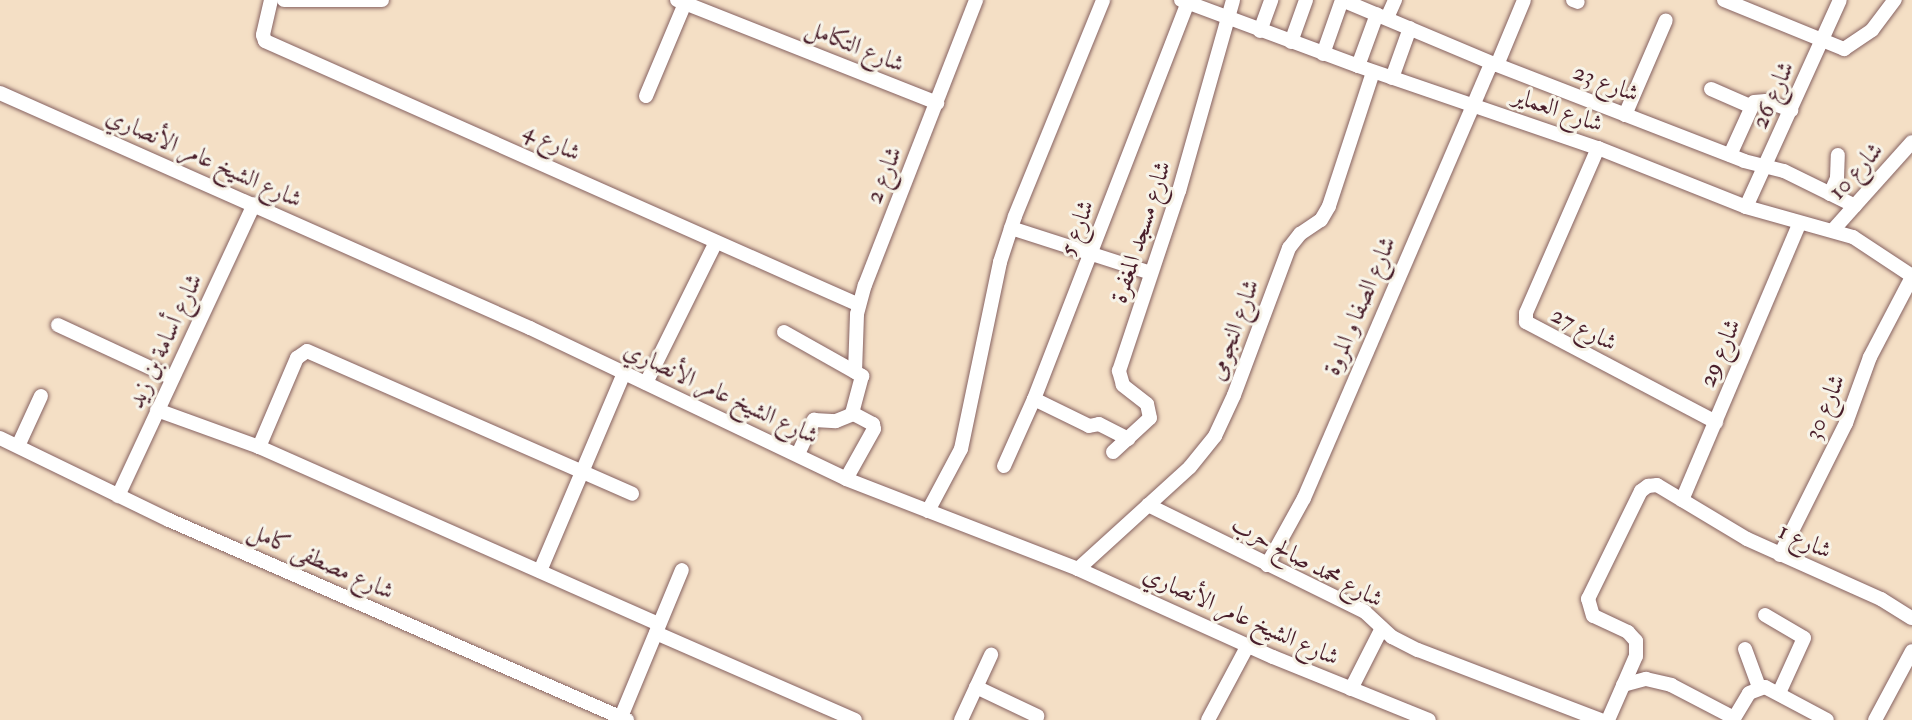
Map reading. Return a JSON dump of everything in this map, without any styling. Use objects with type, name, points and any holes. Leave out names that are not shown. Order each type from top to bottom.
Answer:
[{"type":"street","name":"شارع 4","points":[[271,0],[263,35],[265,41],[859,305]]},
{"type":"street","points":[[284,0],[383,0]]},
{"type":"street","name":"شارع 2","points":[[853,414],[862,380],[856,372],[859,305],[976,0]]},
{"type":"street","points":[[928,511],[961,449],[970,416],[988,311],[1011,228],[1103,0]]},
{"type":"street","name":"شارع مسجد المغفرة","points":[[1113,452],[1147,422],[1151,413],[1147,404],[1123,385],[1118,376],[1191,153],[1233,0]]},
{"type":"street","points":[[1260,31],[1271,0]]},
{"type":"street","points":[[1291,42],[1306,0]]},
{"type":"street","points":[[1323,54],[1342,0]]},
{"type":"street","name":"شارع 23","points":[[1342,0],[1494,64],[1730,155],[1784,171],[1855,206]]},
{"type":"street","points":[[1358,66],[1382,16],[1395,0]]},
{"type":"street","name":"شارع الصفا و المروة","points":[[1267,565],[1304,498],[1472,104],[1524,0]]},
{"type":"street","points":[[1724,0],[1839,48],[1848,48],[1872,30],[1895,0]]},
{"type":"street","name":"شارع 26","points":[[1746,207],[1840,0]]},
{"type":"street","name":"شارع العماير","points":[[1186,1],[1373,72],[1598,148],[1746,207],[1853,237],[1912,277]]},
{"type":"street","name":"شارع 5","points":[[1004,467],[1034,400],[1092,253],[1186,1]]},
{"type":"street","points":[[646,96],[681,2]]},
{"type":"street","name":"شارع التكامل","points":[[681,2],[937,103]]},
{"type":"street","points":[[1625,114],[1666,20]]},
{"type":"street","points":[[1392,78],[1410,28]]},
{"type":"street","name":"شارع النجومى","points":[[1078,569],[1190,467],[1225,418],[1289,248],[1300,234],[1321,220],[1329,206],[1373,72]]},
{"type":"street","points":[[1710,89],[1750,106]]},
{"type":"street","name":"شارع الشيخ عامر الأنصاري","points":[[0,93],[254,204],[646,383],[846,478],[1078,569],[1248,645],[1429,720]]},
{"type":"street","points":[[1730,155],[1750,106],[1760,101],[1791,110]]},
{"type":"street","name":"شارع 10","points":[[1833,230],[1912,142]]},
{"type":"street","name":"شارع 27","points":[[1598,148],[1526,313],[1526,322],[1716,422]]},
{"type":"street","points":[[1830,194],[1837,178],[1838,155]]},
{"type":"street","name":"شارع أسامة بن زيد","points":[[118,496],[254,204]]},
{"type":"street","name":"شارع 29","points":[[1682,500],[1799,224]]},
{"type":"street","points":[[1011,228],[1152,273]]},
{"type":"street","points":[[646,383],[716,242]]},
{"type":"street","name":"شارع 30","points":[[1780,555],[1846,423],[1870,357],[1912,277]]},
{"type":"street","points":[[58,325],[172,378]]},
{"type":"street","points":[[784,332],[856,372]]},
{"type":"street","points":[[259,447],[297,358],[307,351],[632,494]]},
{"type":"street","points":[[540,571],[624,373]]},
{"type":"street","points":[[18,446],[41,396]]},
{"type":"street","points":[[1034,400],[1089,426],[1099,424],[1128,439]]},
{"type":"street","points":[[157,410],[259,447],[540,571],[855,720]]},
{"type":"street","points":[[798,454],[814,420],[836,421],[853,414],[873,424],[874,429],[846,478]]},
{"type":"street","name":"شارع مصطفى كامل","points":[[0,438],[118,496],[624,719]]},
{"type":"street","name":"شارع 1","points":[[1623,685],[1636,656],[1636,640],[1628,632],[1593,616],[1588,599],[1644,488],[1657,485],[1739,535],[1881,599],[1912,618]]},
{"type":"street","name":"شارع محمد صالح حرب","points":[[1148,505],[1365,612],[1392,637],[1418,650],[1600,720]]},
{"type":"street","points":[[624,719],[682,570]]},
{"type":"street","points":[[1765,615],[1804,638],[1779,693]]},
{"type":"street","points":[[1351,689],[1382,628]]},
{"type":"street","points":[[1208,720],[1248,645]]},
{"type":"street","points":[[1745,649],[1759,687]]},
{"type":"street","points":[[1875,720],[1912,651]]},
{"type":"street","points":[[961,720],[991,655]]},
{"type":"street","points":[[1608,720],[1623,685],[1646,680],[1671,685],[1734,719],[1749,693],[1759,687],[1779,693],[1827,720]]},
{"type":"street","points":[[976,687],[1037,716]]}]
